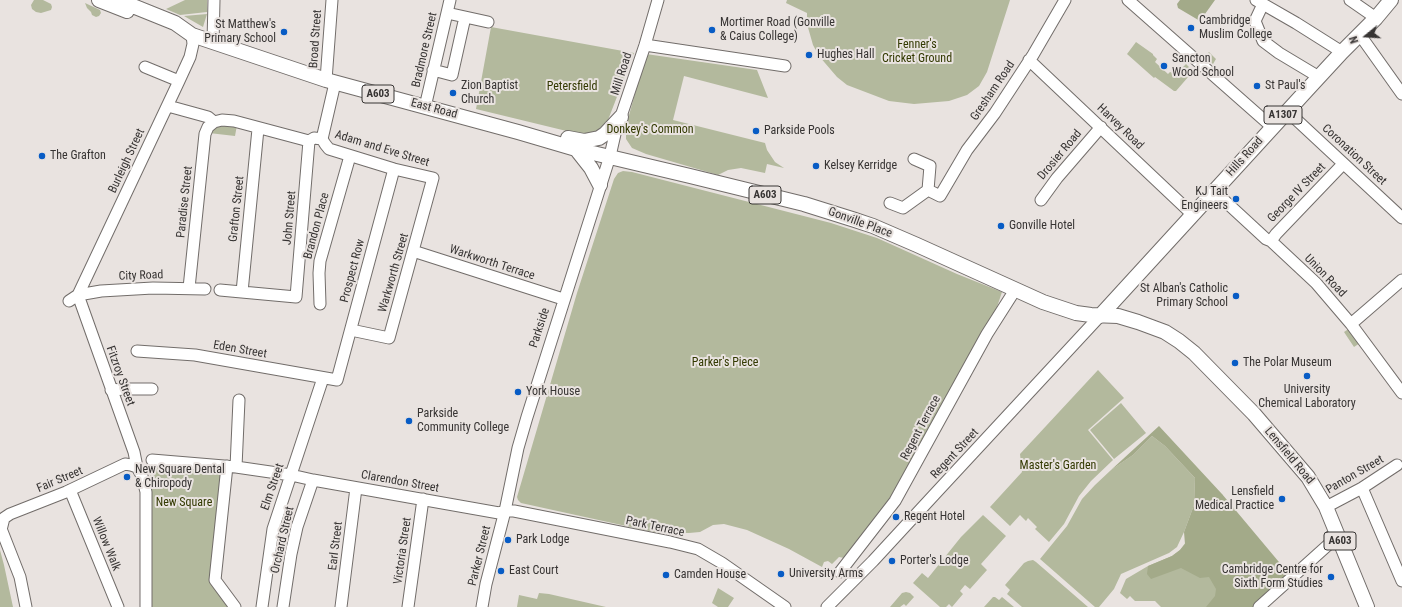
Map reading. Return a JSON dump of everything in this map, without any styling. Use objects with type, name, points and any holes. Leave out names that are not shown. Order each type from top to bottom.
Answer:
[{"type":"main road","name":"East Road","points":[[99,0],[172,30],[192,35],[330,81],[576,149],[610,156]]},
{"type":"main road","name":"East Road","points":[[118,0],[175,23],[192,35]]},
{"type":"main road","name":"Hills Road","points":[[1100,316],[1272,127],[1376,18],[1391,0]]},
{"type":"main road","points":[[518,132],[542,132],[584,142],[599,138],[605,134],[621,117]]},
{"type":"main road","points":[[576,149],[592,168],[600,185]]},
{"type":"main road","name":"Gonville Place","points":[[610,156],[804,204],[856,220],[887,232],[1043,302],[1076,313],[1100,316]]},
{"type":"main road","name":"Lensfield Road","points":[[1100,316],[1118,316],[1165,332],[1189,349],[1254,414],[1308,477],[1326,507],[1367,607]]},
{"type":"street","points":[[213,43],[214,0]]},
{"type":"street","name":"Broad Street","points":[[322,139],[330,81],[332,0]]},
{"type":"street","name":"Bradmore Street","points":[[425,107],[450,0]]},
{"type":"street","name":"Mill Road","points":[[610,156],[615,134],[645,45],[658,0]]},
{"type":"street","name":"Gresham Road","points":[[928,190],[940,196],[967,150],[995,113],[1029,60],[1064,0]]},
{"type":"street","points":[[1128,0],[1272,127]]},
{"type":"street","points":[[1319,77],[1279,53],[1263,41],[1255,21],[1260,2],[1342,52]]},
{"type":"street","points":[[1353,2],[1376,18]]},
{"type":"street","points":[[447,13],[488,22]]},
{"type":"street","points":[[433,70],[452,75],[465,17]]},
{"type":"street","name":"Burleigh Street","points":[[73,298],[168,106],[190,57],[193,44],[192,35]]},
{"type":"street","points":[[1360,35],[1402,94]]},
{"type":"street","points":[[645,45],[785,66]]},
{"type":"street","name":"Harvey Road","points":[[1029,60],[1192,214]]},
{"type":"street","points":[[145,66],[179,81]]},
{"type":"street","name":"Adam and Eve Street","points":[[168,106],[208,117],[214,122],[222,120],[232,121],[308,145],[314,138],[322,139],[324,144],[329,149],[394,169],[433,178]]},
{"type":"street","name":"Coronation Street","points":[[1287,111],[1402,218]]},
{"type":"street","name":"Paradise Street","points":[[189,288],[205,134],[208,127],[214,122]]},
{"type":"street","name":"Drosier Road","points":[[1041,200],[1057,178],[1101,127]]},
{"type":"street","name":"Grafton Street","points":[[242,292],[258,129]]},
{"type":"street","name":"John Street","points":[[242,292],[296,297],[308,145]]},
{"type":"street","name":"Brandon Place","points":[[320,304],[318,273],[320,261],[350,156]]},
{"type":"street","name":"Parkside","points":[[505,511],[526,416],[610,156]]},
{"type":"street","points":[[890,203],[903,208],[928,190],[930,166],[914,159]]},
{"type":"street","name":"George IV Street","points":[[1271,241],[1343,164]]},
{"type":"street","name":"Prospect Row","points":[[337,380],[352,330],[394,169]]},
{"type":"street","name":"Warkworth Street","points":[[352,330],[389,338],[433,178]]},
{"type":"street","name":"Union Road","points":[[1214,191],[1316,283],[1351,324],[1402,393]]},
{"type":"street","name":"Warkworth Terrace","points":[[413,251],[563,299]]},
{"type":"street","points":[[1351,324],[1402,280]]},
{"type":"street","name":"City Road","points":[[73,298],[101,291],[153,288],[205,289]]},
{"type":"street","points":[[220,290],[242,292]]},
{"type":"street","name":"Regent Terrace","points":[[840,572],[895,502],[986,335],[1015,290]]},
{"type":"street","name":"Fitzroy Street","points":[[73,298],[111,390],[134,452],[137,467]]},
{"type":"street","name":"Regent Street","points":[[827,607],[918,512],[1100,316]]},
{"type":"street","name":"Eden Street","points":[[137,351],[195,355],[337,380]]},
{"type":"street","name":"Elm Street","points":[[262,607],[273,529],[323,378]]},
{"type":"street","points":[[111,390],[152,389]]},
{"type":"street","points":[[235,607],[215,580],[240,400]]},
{"type":"street","points":[[152,460],[232,466]]},
{"type":"street","name":"Fair Street","points":[[1,528],[4,518],[70,490],[125,464],[131,464],[137,467]]},
{"type":"street","name":"Clarendon Street","points":[[232,466],[291,475],[499,513],[505,511]]},
{"type":"street","name":"Panton Street","points":[[1326,507],[1362,488],[1397,466]]},
{"type":"street","points":[[137,467],[142,476],[146,492],[146,607]]},
{"type":"street","name":"Orchard Street","points":[[283,607],[291,554],[297,527],[313,480]]},
{"type":"street","name":"Earl Street","points":[[341,607],[356,488]]},
{"type":"street","points":[[1362,488],[1402,581]]},
{"type":"street","name":"Willow Walk","points":[[70,490],[118,607]]},
{"type":"street","name":"Victoria Street","points":[[408,607],[423,499]]},
{"type":"street","name":"Parker Street","points":[[482,607],[486,584],[505,511]]},
{"type":"street","name":"Park Terrace","points":[[505,511],[514,511],[698,549],[785,607]]},
{"type":"street","points":[[1,528],[20,577],[26,607]]},
{"type":"street","points":[[1259,607],[1338,536]]},
{"type":"green space","points":[[34,0],[43,0],[51,4],[51,10],[41,13],[36,12],[32,9],[31,5]]},
{"type":"green space","points":[[185,0],[207,0],[207,12],[180,15],[166,9]]},
{"type":"green space","name":"Fenner's Cricket Ground","points":[[787,0],[1010,0],[987,72],[979,86],[967,95],[949,101],[914,104],[889,101],[847,85],[837,77],[819,56],[813,45],[807,24],[807,13],[786,3]]},
{"type":"green space","points":[[1180,0],[1215,0],[1200,21],[1178,8],[1177,4]]},
{"type":"green space","points":[[85,3],[100,10],[101,13],[99,16],[96,17],[92,15]]},
{"type":"green space","points":[[207,14],[203,27],[184,16]]},
{"type":"green space","name":"Petersfield","points":[[491,27],[634,53],[608,120],[598,130],[583,135],[476,109]]},
{"type":"green space","points":[[1136,42],[1153,54],[1157,59],[1155,62],[1168,74],[1170,72],[1178,75],[1180,73],[1179,71],[1186,64],[1195,73],[1189,76],[1176,91],[1174,91],[1155,77],[1154,78],[1127,54]]},
{"type":"green space","points":[[1209,52],[1216,59],[1213,64],[1205,57]]},
{"type":"green space","name":"Donkey's Common","points":[[646,54],[757,70],[768,98],[684,76],[673,120],[765,143],[767,150],[775,162],[784,168],[767,164],[765,173],[741,168],[728,170],[718,175],[646,154],[632,148],[626,139],[626,126]]},
{"type":"green space","points":[[214,125],[237,125],[235,136],[209,133]]},
{"type":"green space","name":"Parker's Piece","points":[[623,171],[632,172],[831,223],[877,238],[957,274],[1002,292],[996,310],[900,487],[844,558],[839,557],[832,564],[828,561],[824,562],[822,567],[789,549],[747,530],[724,524],[713,525],[700,532],[658,533],[521,503],[518,500],[517,497],[577,293],[614,179],[618,173]]},
{"type":"green space","points":[[1350,328],[1360,343],[1354,347],[1344,332]]},
{"type":"green space","name":"Master's Garden","points":[[1098,370],[1124,398],[1088,430],[1113,460],[1091,481],[1079,496],[1064,524],[1049,542],[1035,529],[1037,527],[1028,518],[1026,521],[1020,515],[1010,526],[990,507],[1022,472],[1020,454]]},
{"type":"green space","points":[[1121,403],[1146,433],[1114,459],[1090,430]]},
{"type":"green space","points":[[1159,426],[1222,494],[1289,574],[1253,607],[1206,607],[1215,596],[1216,589],[1209,577],[1200,578],[1181,568],[1151,579],[1147,574],[1148,566],[1172,556],[1185,544],[1184,532],[1194,505],[1195,478],[1165,446],[1152,436],[1133,455],[1111,470]]},
{"type":"green space","points":[[1152,436],[1165,446],[1195,478],[1194,505],[1177,547],[1169,553],[1121,574],[1114,589],[1099,607],[1095,607],[1040,559],[1067,526],[1082,499],[1111,470],[1133,455]]},
{"type":"green space","name":"New Square","points":[[157,464],[220,472],[211,582],[230,607],[152,607],[150,473]]},
{"type":"green space","points":[[1222,494],[1253,607],[1161,607],[1155,601],[1135,601],[1130,596],[1127,599],[1120,593],[1126,579],[1148,566],[1172,556],[1180,550]]},
{"type":"green space","points":[[983,515],[1006,536],[981,564],[987,570],[970,589],[965,585],[960,591],[963,594],[952,607],[949,604],[946,607],[940,607],[913,583],[922,573],[928,578],[961,537]]},
{"type":"green space","points":[[0,550],[4,565],[13,607],[0,607]]},
{"type":"green space","points":[[1033,560],[1088,607],[1022,607],[1007,594],[1010,590],[1005,585],[1024,563]]},
{"type":"green space","points":[[718,588],[734,598],[728,607],[718,607],[712,603]]},
{"type":"green space","points":[[539,593],[606,607],[517,607],[519,595],[537,599]]},
{"type":"green space","points":[[902,593],[910,593],[914,597],[906,606],[904,604],[900,607],[890,607]]},
{"type":"green space","points":[[993,597],[999,600],[1002,597],[1014,607],[984,607]]},
{"type":"place","name":"Cambridge Muslim College","points":[[1191,28]]},
{"type":"place","name":"Mortimer Road (Gonville & Caius College)","points":[[712,30]]},
{"type":"place","name":"St Matthew's Primary School","points":[[284,32]]},
{"type":"place","name":"Hughes Hall","points":[[809,55]]},
{"type":"place","name":"Sancton Wood School","points":[[1164,66]]},
{"type":"place","name":"St Paul's","points":[[1257,86]]},
{"type":"place","name":"Zion Baptist Church","points":[[453,93]]},
{"type":"place","name":"Parkside Pools","points":[[756,131]]},
{"type":"place","name":"The Grafton","points":[[42,156]]},
{"type":"place","name":"Kelsey Kerridge","points":[[816,166]]},
{"type":"place","name":"KJ Tait Engineers","points":[[1236,199]]},
{"type":"place","name":"Gonville Hotel","points":[[1001,226]]},
{"type":"place","name":"St Alban's Catholic Primary School","points":[[1236,296]]},
{"type":"place","name":"The Polar Museum","points":[[1235,363]]},
{"type":"place","name":"University Chemical Laboratory","points":[[1307,376]]},
{"type":"place","name":"York House","points":[[518,392]]},
{"type":"place","name":"Parkside Community College","points":[[409,421]]},
{"type":"place","name":"New Square Dental & Chiropody","points":[[127,477]]},
{"type":"place","name":"Lensfield Medical Practice","points":[[1282,499]]},
{"type":"place","name":"Regent Hotel","points":[[896,517]]},
{"type":"place","name":"Park Lodge","points":[[508,540]]},
{"type":"place","name":"Porter's Lodge","points":[[892,561]]},
{"type":"place","name":"East Court","points":[[501,571]]},
{"type":"place","name":"University Arms","points":[[781,574]]},
{"type":"place","name":"Camden House","points":[[666,575]]},
{"type":"place","name":"Cambridge Centre for Sixth Form Studies","points":[[1331,577]]}]
